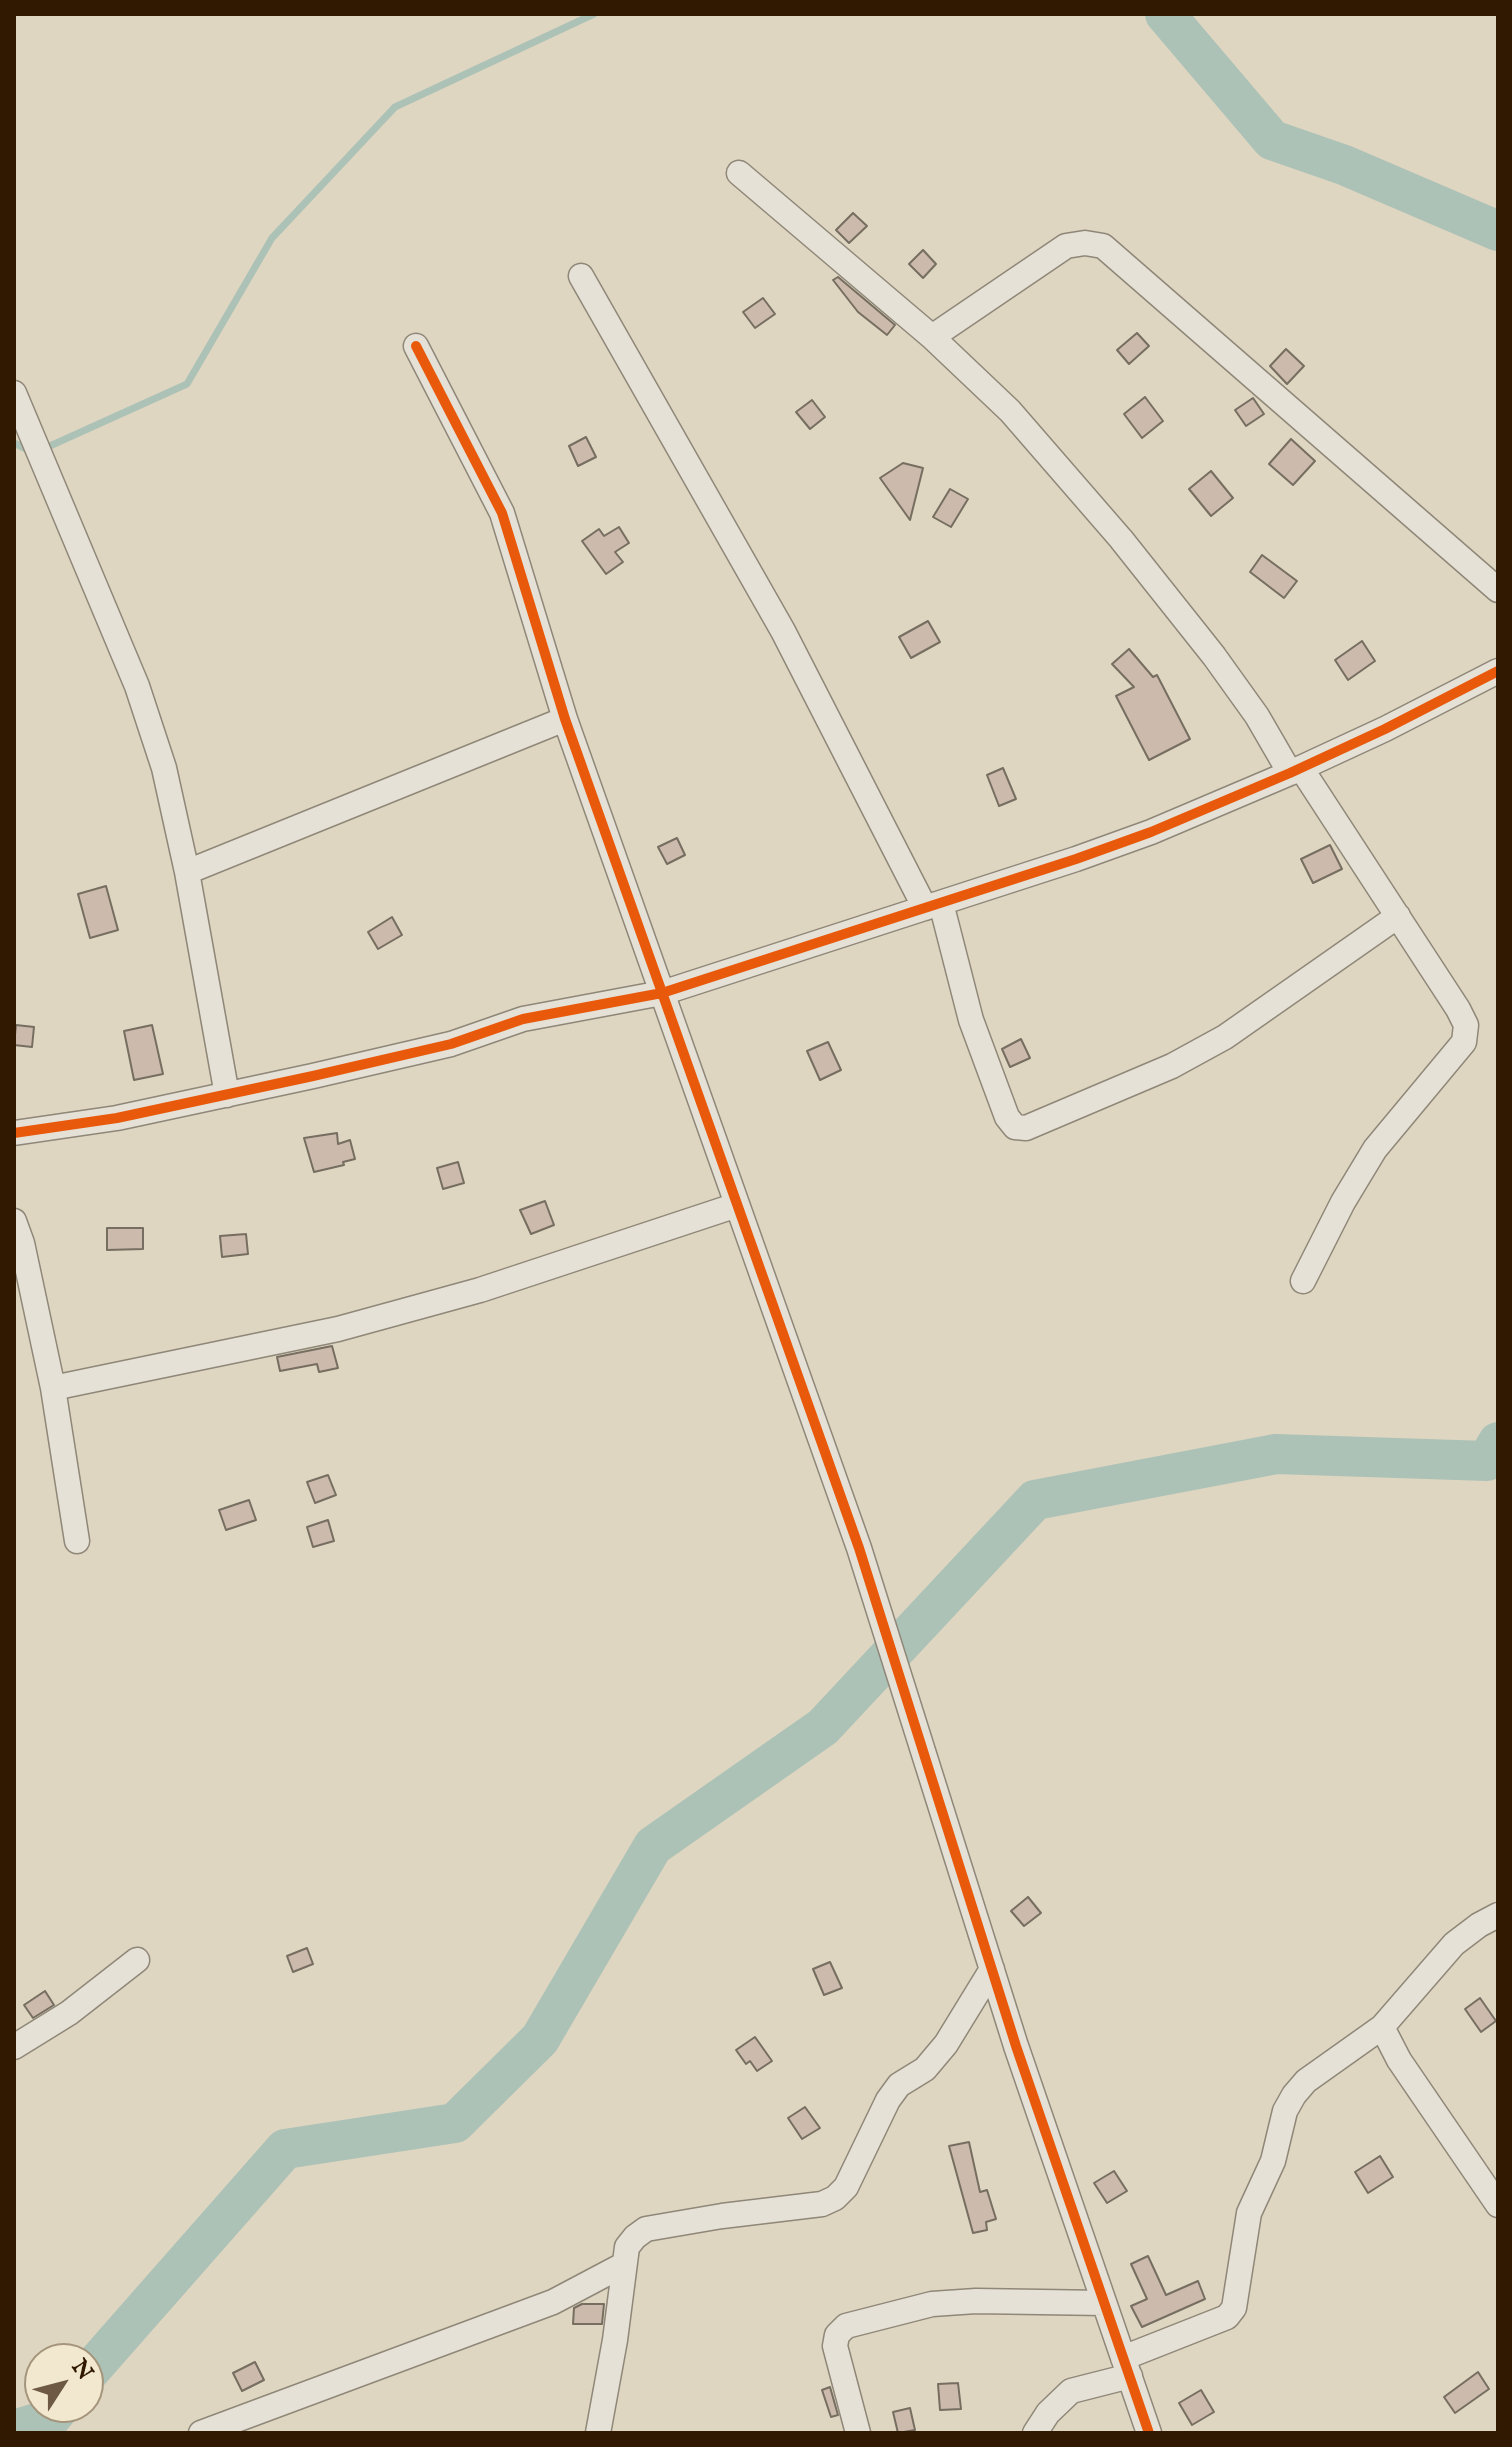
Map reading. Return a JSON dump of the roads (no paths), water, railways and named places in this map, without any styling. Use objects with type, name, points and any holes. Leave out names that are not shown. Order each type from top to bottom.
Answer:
[{"type":"street","points":[[739,173],[932,337],[1010,411],[1121,539],[1214,656],[1296,770],[1398,916],[1458,1009],[1466,1025],[1464,1042],[1375,1149],[1343,1202],[1303,1281]]},
{"type":"street","points":[[932,337],[1066,246],[1085,243],[1103,246],[1498,590]]},
{"type":"street","points":[[581,276],[783,631],[933,905],[971,1020],[1007,1117],[1015,1127],[1026,1128],[1172,1066],[1225,1037],[1398,916]]},
{"type":"street","points":[[416,346],[502,513],[565,719],[859,1548],[992,1969],[1149,2433]]},
{"type":"street","points":[[14,393],[137,686],[164,768],[187,872],[227,1095]]},
{"type":"street","points":[[14,1133],[117,1118],[227,1095],[451,1044],[523,1019],[662,993],[1121,843],[1296,770],[1498,671]]},
{"type":"street","points":[[187,872],[565,719]]},
{"type":"street","points":[[53,1388],[338,1329],[480,1290],[737,1205]]},
{"type":"street","points":[[14,1221],[22,1243],[53,1388],[77,1541]]},
{"type":"street","points":[[1035,2433],[1048,2413],[1071,2391],[1227,2317],[1234,2308],[1249,2213],[1273,2161],[1285,2111],[1306,2081],[1382,2027],[1454,1944],[1498,1915]]},
{"type":"street","points":[[14,2047],[69,2013],[137,1960]]},
{"type":"street","points":[[598,2433],[615,2340],[627,2247],[646,2229],[822,2204],[835,2198],[846,2187],[888,2100],[899,2085],[925,2069],[946,2044],[992,1969]]},
{"type":"street","points":[[1382,2027],[1399,2060],[1498,2205]]},
{"type":"street","points":[[201,2433],[247,2426],[553,2302],[623,2265]]},
{"type":"street","points":[[858,2433],[835,2346],[837,2335],[846,2326],[932,2304],[976,2301],[1104,2303]]},
{"type":"waterway","points":[[41,450],[187,384],[272,238],[395,107],[594,14]]},
{"type":"waterway","points":[[1165,14],[1272,140],[1344,165],[1498,231]]},
{"type":"waterway","points":[[14,443],[30,451]]},
{"type":"waterway","points":[[104,2355],[285,2149],[455,2123],[540,2039],[653,1846],[823,1727],[1035,1500],[1276,1454],[1487,1461],[1498,1442]]},
{"type":"waterway","points":[[14,2430],[37,2423]]}]
